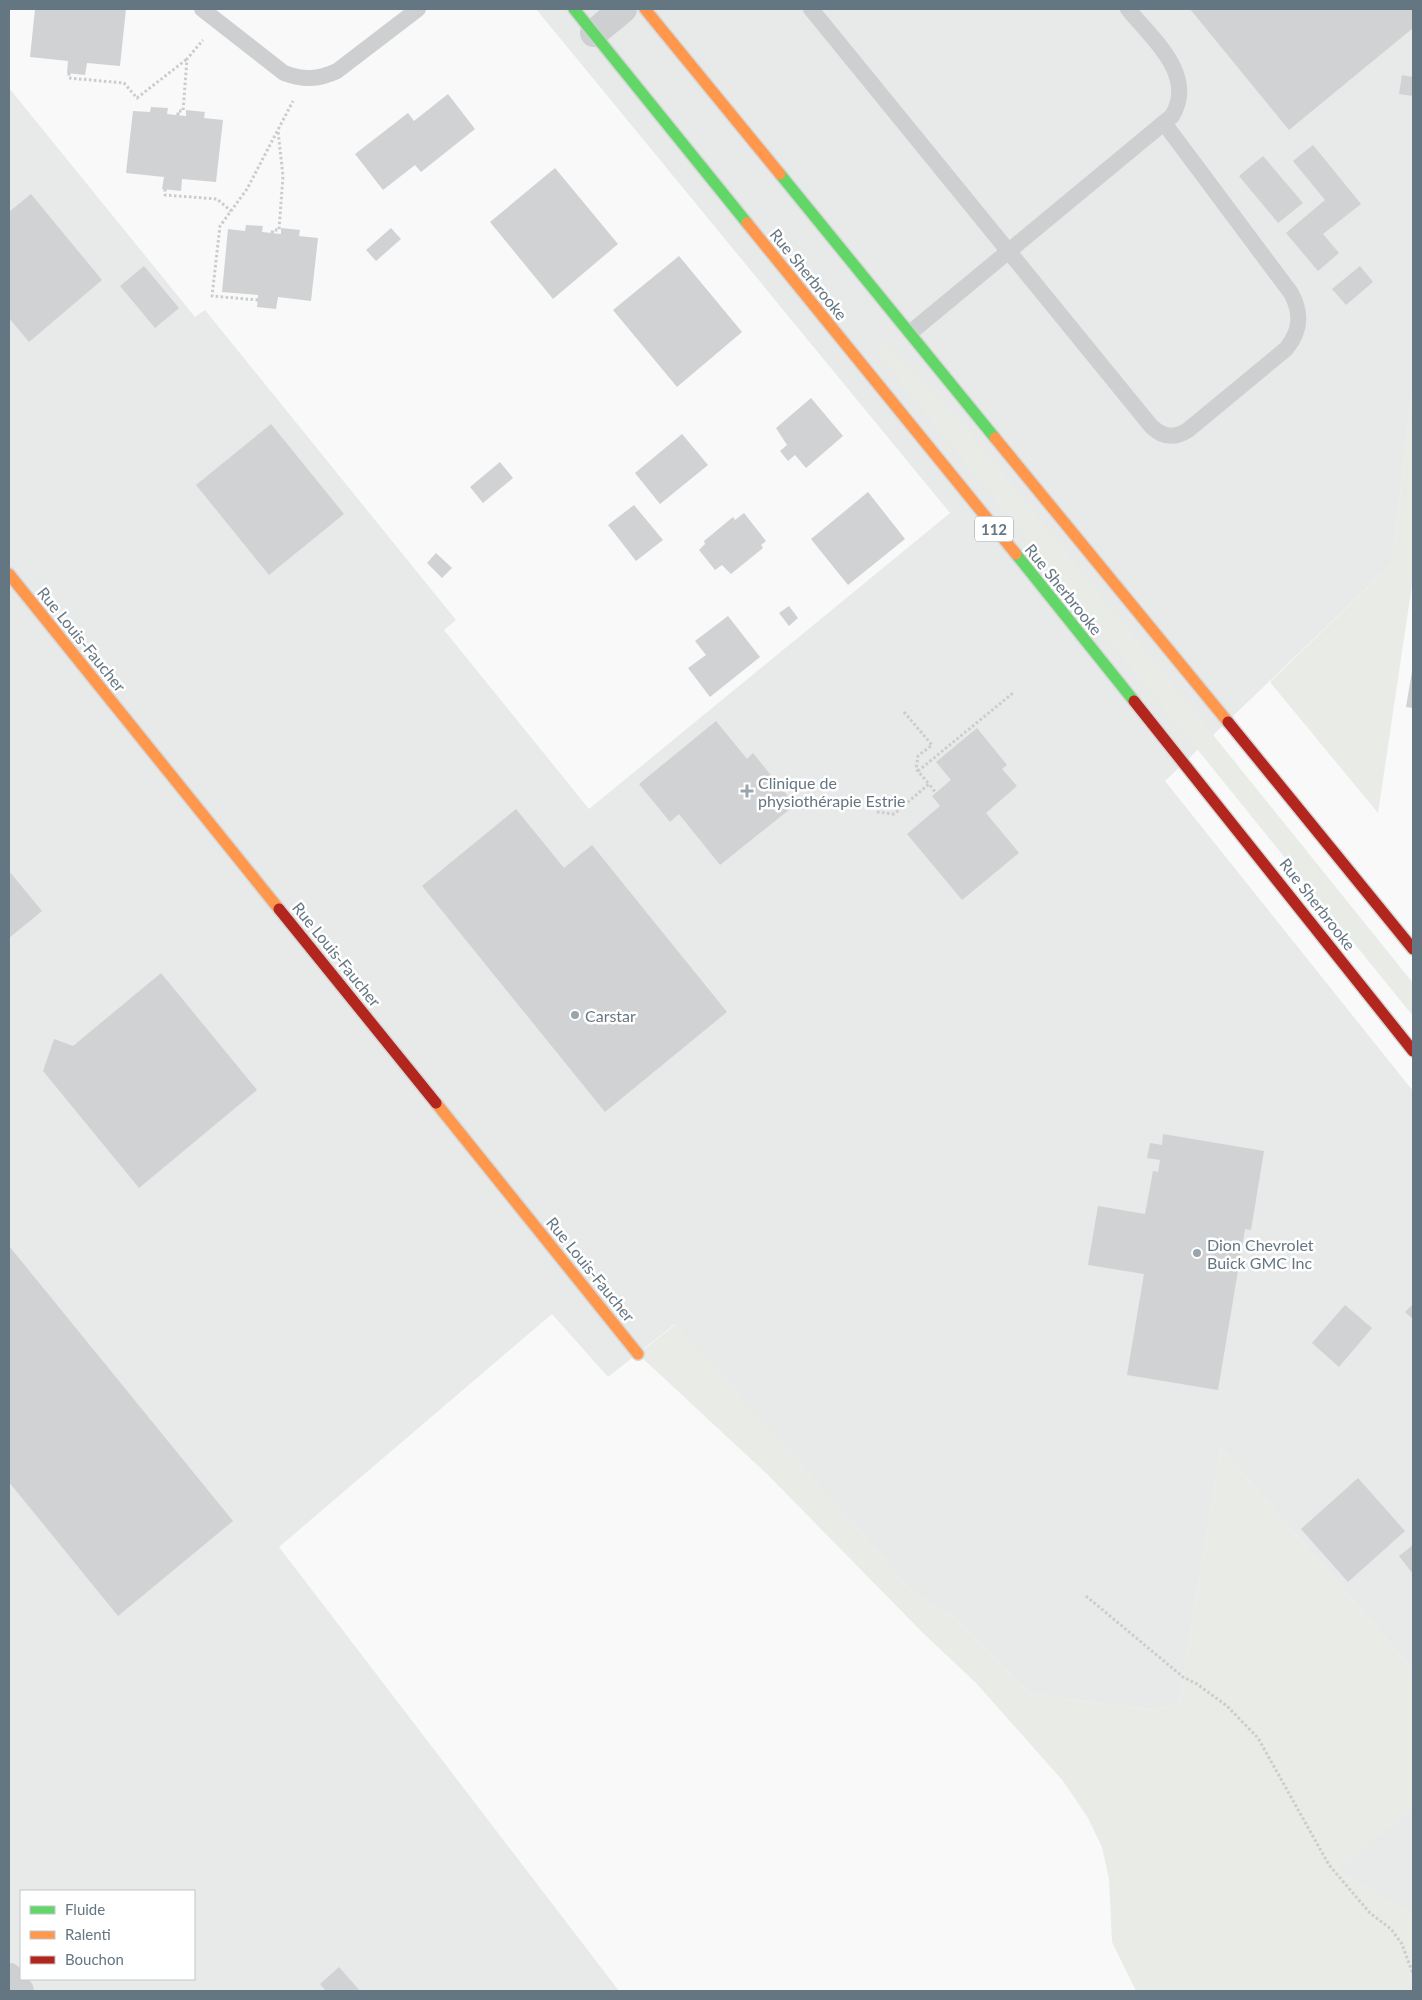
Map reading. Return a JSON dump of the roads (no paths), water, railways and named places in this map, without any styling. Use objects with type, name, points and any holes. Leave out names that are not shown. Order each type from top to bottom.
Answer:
[{"type":"main road","name":"Rue Sherbrooke","points":[[574,9],[1140,708],[1413,1051]]},
{"type":"main road","points":[[645,9],[911,332],[1413,949]]},
{"type":"main road","name":"Rue Louis-Faucher","points":[[9,574],[638,1354]]},
{"type":"street","points":[[594,33],[623,9]]},
{"type":"street","points":[[9,1977],[20,1991]]},
{"type":"lane","points":[[202,9],[284,73],[305,78],[325,77],[337,72],[418,9]]},
{"type":"lane","points":[[811,9],[1150,426],[1164,435],[1180,434],[1188,430],[1264,367],[1293,341],[1299,322],[1296,302],[1164,123]]},
{"type":"lane","points":[[911,332],[1164,123],[1178,106],[1181,95],[1178,74],[1128,9]]},
{"type":"place","name":"Clinique de physiothérapie Estrie","points":[[747,791]]},
{"type":"place","name":"Carstar","points":[[575,1015]]},
{"type":"place","name":"Dion Chevrolet Buick GMC Inc","points":[[1197,1253]]}]
